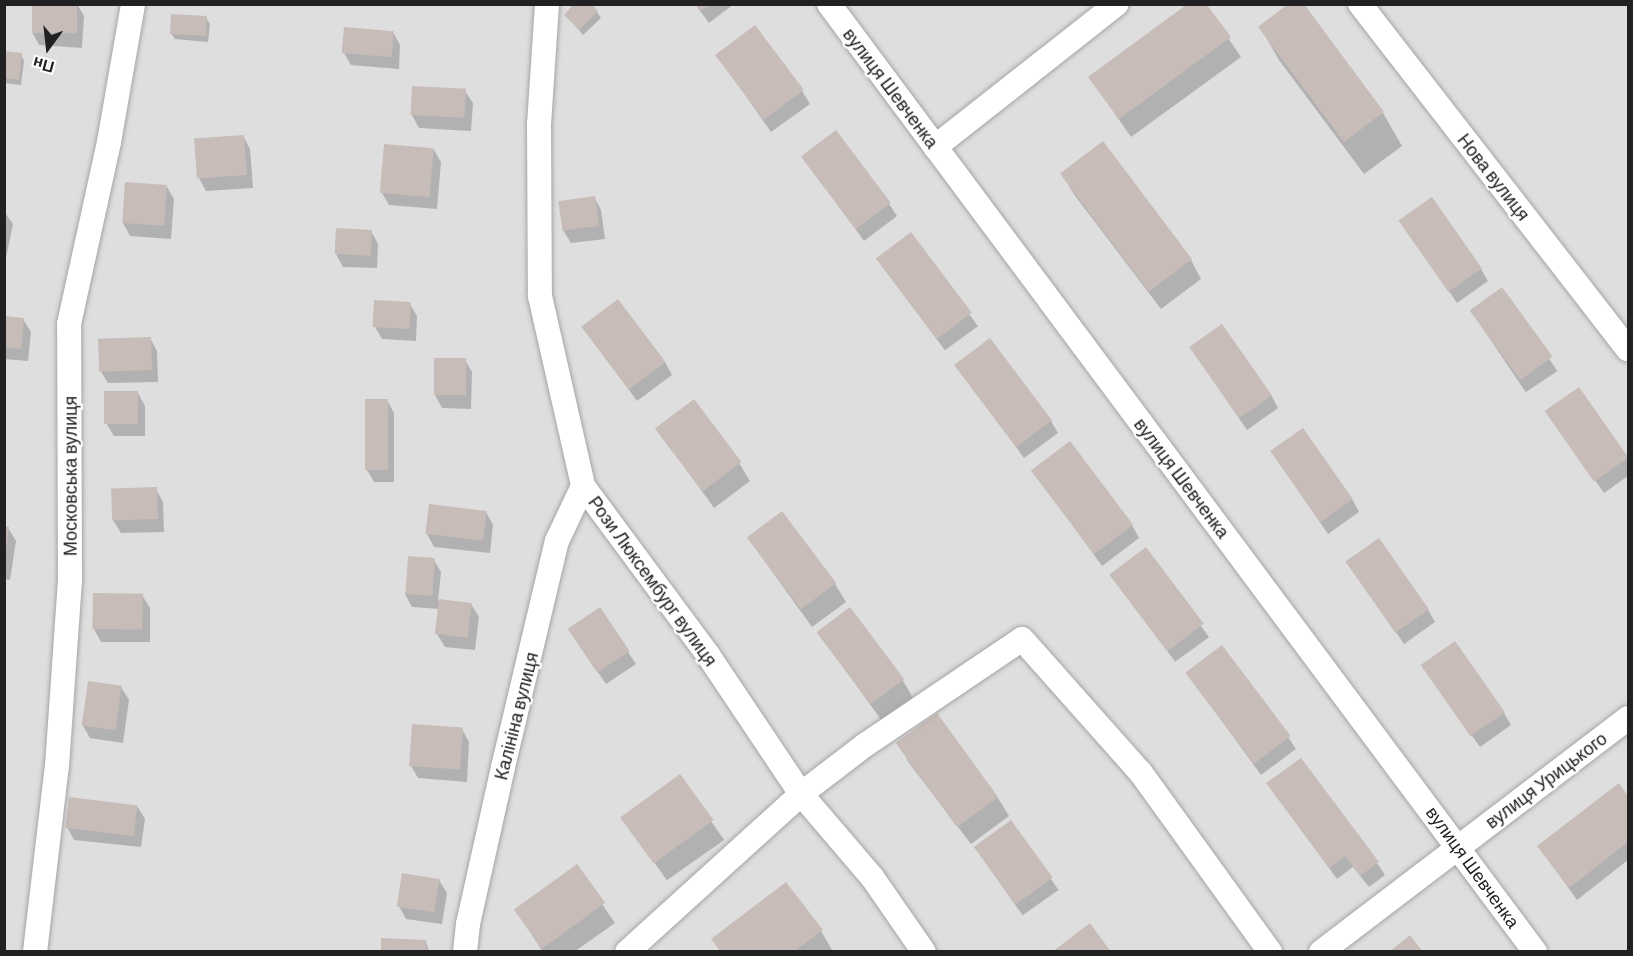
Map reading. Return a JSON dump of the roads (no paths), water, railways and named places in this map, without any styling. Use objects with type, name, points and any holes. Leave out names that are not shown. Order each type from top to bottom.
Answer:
[{"type":"street","name":"Московська вулиця","points":[[35,951],[57,766],[70,579],[69,324],[109,142],[133,4]]},
{"type":"street","name":"Рози Люксембург вулиця","points":[[547,4],[539,124],[540,297],[583,486],[708,655],[801,794],[872,877],[924,951]]},
{"type":"street","name":"вулиця Шевченка","points":[[829,4],[1535,951]]},
{"type":"street","points":[[935,147],[1117,4]]},
{"type":"street","name":"Нова вулиця","points":[[1360,4],[1629,349]]},
{"type":"street","name":"Калініна вулиця","points":[[465,951],[468,924],[500,778],[557,542],[583,486]]},
{"type":"street","points":[[627,951],[801,794],[865,745],[1022,639],[1141,772],[1270,951]]},
{"type":"street","name":"вулиця Урицького","points":[[1321,951],[1629,718]]}]
